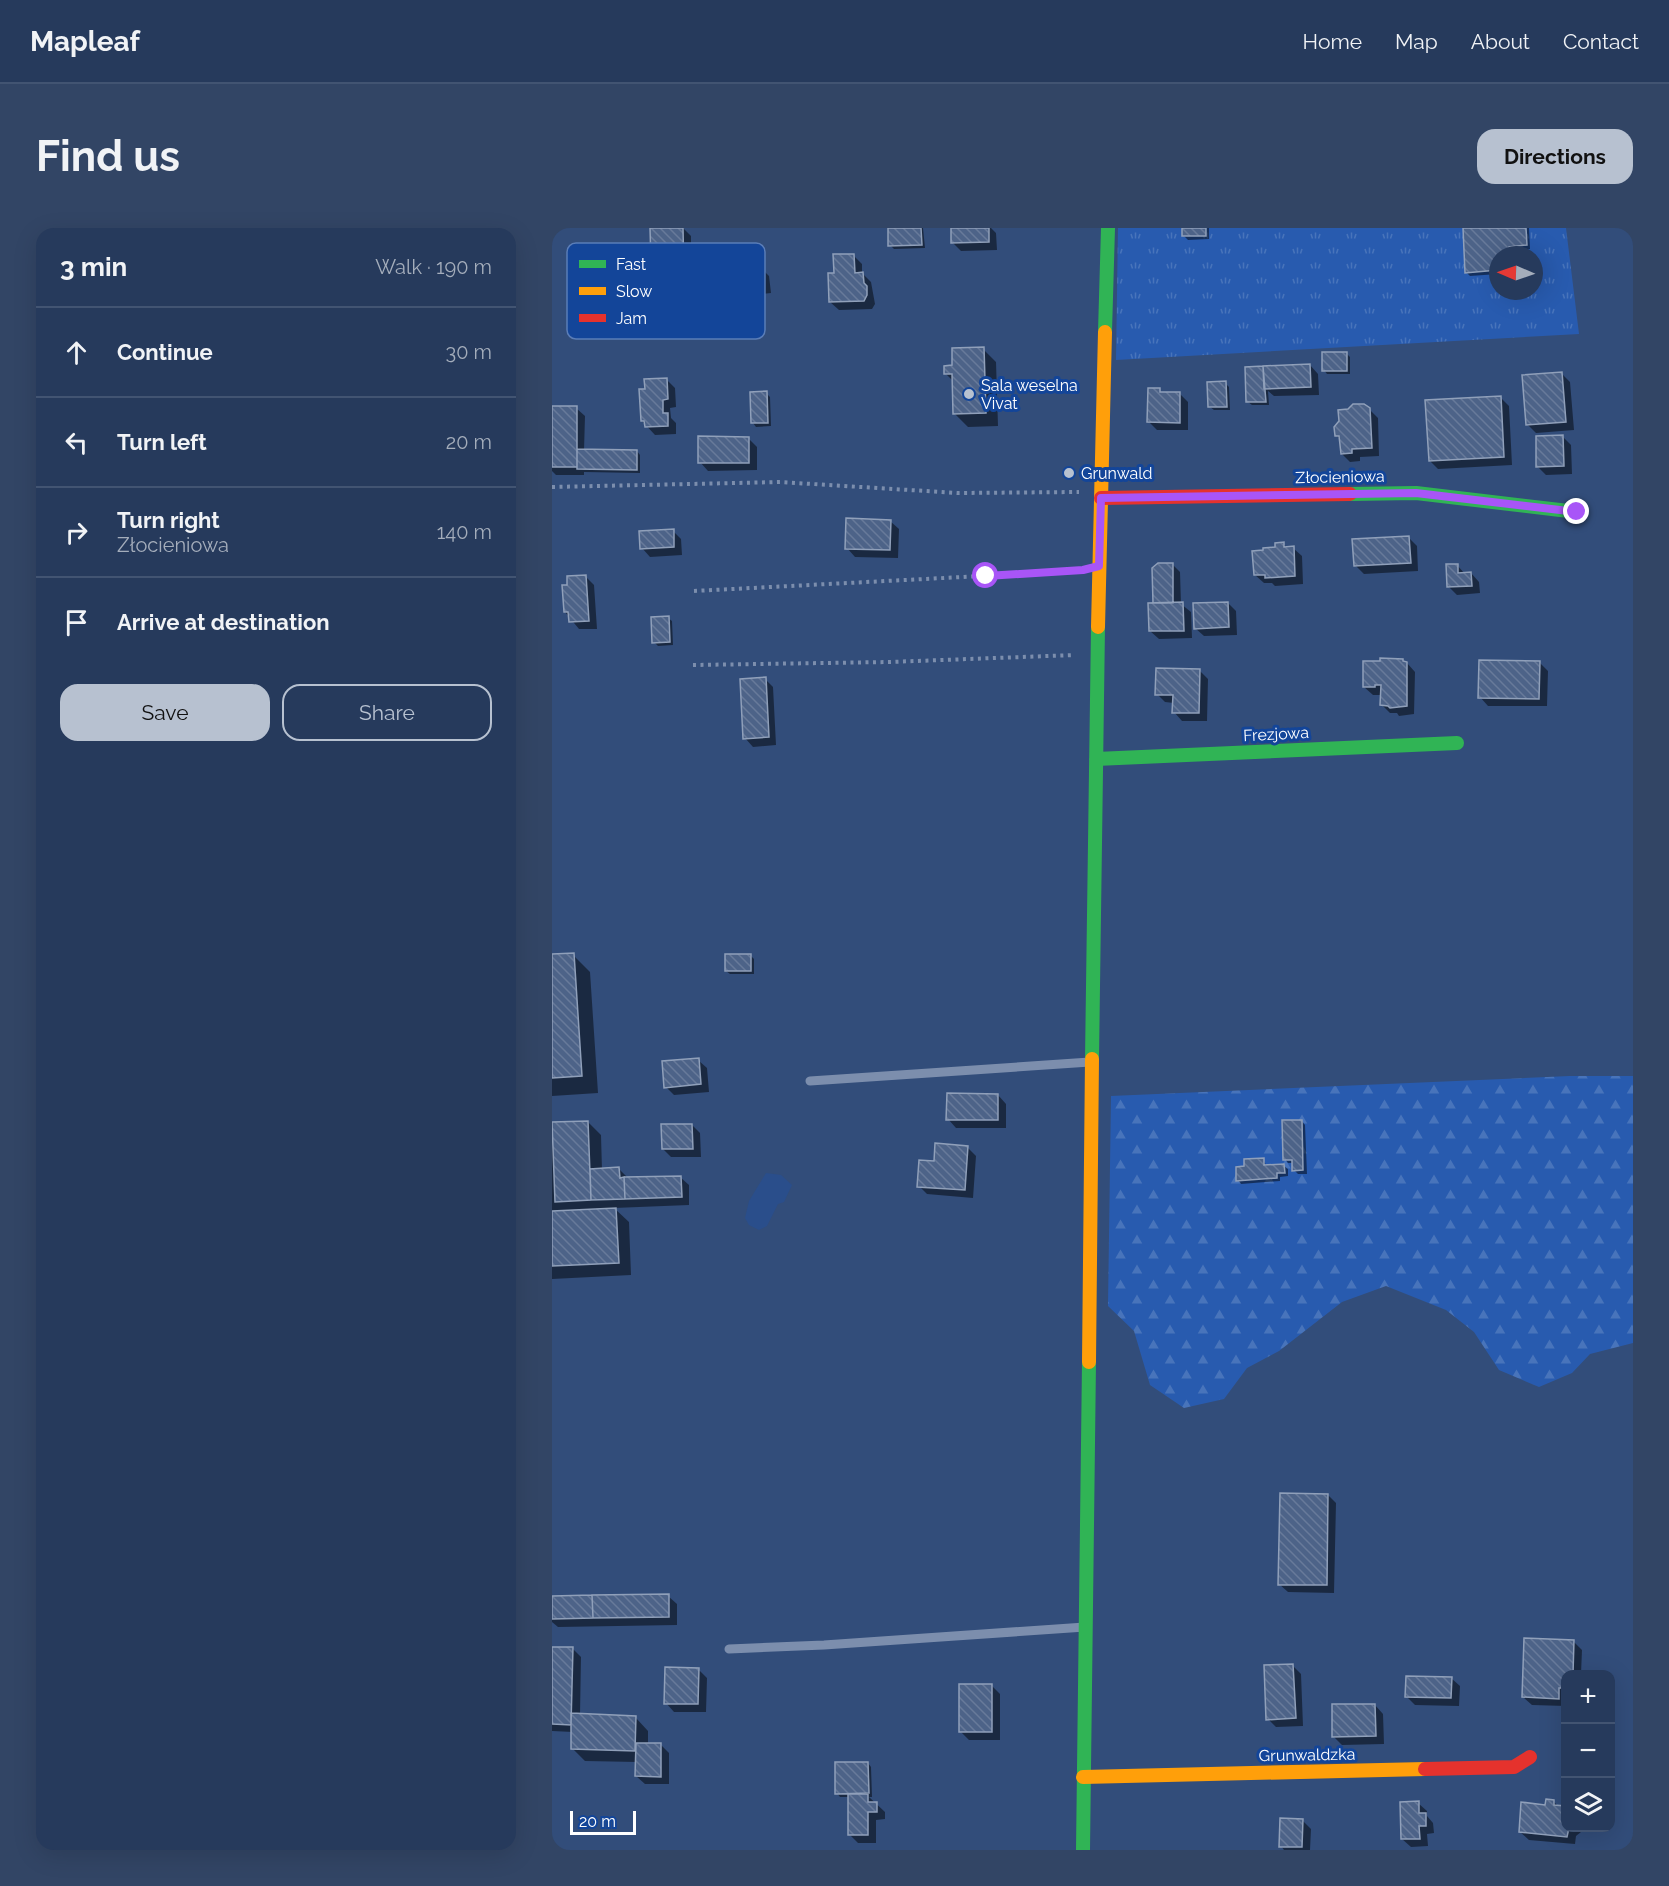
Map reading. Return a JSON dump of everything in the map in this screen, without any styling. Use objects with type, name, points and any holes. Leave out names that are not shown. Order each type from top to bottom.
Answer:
[{"type":"street","points":[[1083,1850],[1097,654],[1108,228]]},
{"type":"street","name":"Złocieniowa","points":[[1101,495],[1416,493],[1577,512]]},
{"type":"street","name":"Frezjowa","points":[[1096,759],[1457,743]]},
{"type":"street","name":"Grunwaldzka","points":[[1083,1777],[1514,1767],[1530,1757]]},
{"type":"lane","points":[[810,1081],[1092,1062]]},
{"type":"lane","points":[[729,1649],[824,1646],[1085,1627]]},
{"type":"path","points":[[552,487],[780,482],[958,493],[1101,495]]},
{"type":"path","points":[[694,591],[1083,570],[1099,566]]},
{"type":"path","points":[[693,665],[889,663],[1097,654]]},
{"type":"green space","points":[[1118,228],[1566,228],[1579,334],[1116,360]]},
{"type":"green space","points":[[1570,1076],[1633,1076],[1633,1343],[1590,1354],[1572,1373],[1539,1387],[1499,1370],[1474,1332],[1446,1310],[1386,1286],[1342,1302],[1279,1351],[1247,1368],[1224,1399],[1184,1408],[1150,1385],[1134,1331],[1108,1306],[1111,1096]]},
{"type":"shaded area","points":[[766,1173],[781,1175],[792,1185],[784,1202],[778,1204],[767,1226],[759,1230],[749,1225],[745,1218],[749,1201]]},
{"type":"building","points":[[650,228],[683,228],[683,243],[650,243]]},
{"type":"building","points":[[888,228],[921,228],[922,245],[888,246]]},
{"type":"building","points":[[951,228],[989,228],[989,242],[951,243]]},
{"type":"building","points":[[1182,228],[1206,228],[1206,236],[1182,236]]},
{"type":"building","points":[[1463,228],[1526,228],[1527,245],[1489,246],[1489,271],[1465,273]]},
{"type":"building","points":[[833,254],[854,254],[855,273],[863,272],[864,283],[867,286],[864,301],[829,302],[828,273],[834,273]]},
{"type":"building","name":"Sala weselna Vivat","points":[[984,347],[986,413],[953,414],[952,374],[944,374],[944,366],[952,365],[952,348]]},
{"type":"building","points":[[1322,352],[1347,352],[1347,371],[1322,371]]},
{"type":"building","points":[[1310,364],[1311,387],[1264,389],[1263,366]]},
{"type":"building","points":[[1263,366],[1266,402],[1246,402],[1245,367]]},
{"type":"building","points":[[1562,372],[1566,422],[1526,425],[1522,375]]},
{"type":"building","points":[[667,378],[668,399],[663,400],[663,413],[668,413],[668,426],[645,427],[644,421],[641,421],[639,389],[645,389],[644,379]]},
{"type":"building","points":[[1226,381],[1227,407],[1208,407],[1207,382]]},
{"type":"building","points":[[1148,388],[1160,388],[1160,392],[1180,392],[1180,423],[1147,422]]},
{"type":"building","points":[[767,391],[768,423],[751,423],[750,392]]},
{"type":"building","points":[[1501,396],[1504,457],[1429,461],[1425,400]]},
{"type":"building","points":[[1353,404],[1364,404],[1370,408],[1372,448],[1352,449],[1352,453],[1341,454],[1339,436],[1335,436],[1334,427],[1339,421],[1338,410],[1348,409]]},
{"type":"building","points":[[552,406],[577,406],[577,467],[552,467]]},
{"type":"building","points":[[1563,435],[1564,466],[1536,467],[1536,436]]},
{"type":"building","points":[[698,436],[749,437],[749,463],[698,463]]},
{"type":"building","points":[[577,449],[637,450],[637,470],[577,469]]},
{"type":"building","points":[[846,518],[891,520],[890,550],[845,549]]},
{"type":"building","points":[[674,529],[674,547],[640,549],[639,531]]},
{"type":"building","points":[[1409,536],[1411,563],[1354,566],[1352,539]]},
{"type":"building","points":[[1284,542],[1284,547],[1294,546],[1295,576],[1265,578],[1265,575],[1254,575],[1252,551],[1275,547],[1275,543]]},
{"type":"building","points":[[1158,563],[1173,563],[1173,603],[1153,603],[1152,568]]},
{"type":"building","points":[[1446,564],[1458,564],[1458,573],[1471,572],[1472,586],[1447,587]]},
{"type":"building","points":[[586,575],[589,621],[569,622],[568,612],[564,612],[562,585],[567,585],[567,576]]},
{"type":"building","points":[[1183,602],[1184,631],[1149,631],[1148,603]]},
{"type":"building","points":[[1228,602],[1229,627],[1194,629],[1193,603]]},
{"type":"building","points":[[669,616],[670,642],[652,643],[651,617]]},
{"type":"building","points":[[1380,658],[1403,659],[1407,662],[1407,706],[1390,708],[1380,705],[1381,685],[1363,687],[1363,661],[1380,661]]},
{"type":"building","points":[[1479,660],[1540,661],[1539,699],[1478,698]]},
{"type":"building","points":[[1156,668],[1200,669],[1199,713],[1172,713],[1173,695],[1155,695]]},
{"type":"building","points":[[766,677],[769,737],[743,739],[740,679]]},
{"type":"building","points":[[574,953],[582,1076],[552,1078],[552,954]]},
{"type":"building","points":[[725,954],[751,954],[751,971],[725,971]]},
{"type":"building","points":[[699,1058],[701,1084],[664,1088],[662,1061]]},
{"type":"building","points":[[947,1093],[998,1094],[998,1120],[946,1120]]},
{"type":"building","points":[[1282,1120],[1302,1120],[1303,1170],[1292,1171],[1292,1160],[1283,1160]]},
{"type":"building","points":[[588,1121],[591,1200],[555,1202],[552,1122]]},
{"type":"building","points":[[661,1124],[692,1124],[693,1149],[662,1149]]},
{"type":"building","points":[[935,1143],[968,1146],[965,1190],[917,1187],[919,1160],[934,1161]]},
{"type":"building","points":[[1264,1158],[1264,1165],[1284,1164],[1285,1173],[1277,1173],[1277,1178],[1236,1181],[1236,1167],[1244,1166],[1244,1159]]},
{"type":"building","points":[[619,1167],[620,1178],[624,1177],[625,1199],[591,1200],[590,1169]]},
{"type":"building","points":[[681,1176],[682,1197],[625,1199],[624,1177]]},
{"type":"building","points":[[616,1208],[619,1263],[552,1266],[552,1211]]},
{"type":"building","points":[[1280,1493],[1328,1494],[1327,1585],[1278,1585]]},
{"type":"building","points":[[669,1594],[669,1617],[593,1618],[592,1595]]},
{"type":"building","points":[[592,1595],[593,1618],[552,1619],[552,1596]]},
{"type":"building","points":[[1524,1638],[1574,1640],[1573,1670],[1561,1670],[1559,1699],[1522,1697]]},
{"type":"building","points":[[552,1647],[573,1647],[571,1725],[552,1724]]},
{"type":"building","points":[[1293,1664],[1296,1718],[1266,1720],[1264,1665]]},
{"type":"building","points":[[665,1667],[699,1668],[698,1704],[664,1704]]},
{"type":"building","points":[[1406,1676],[1452,1677],[1451,1698],[1405,1697]]},
{"type":"building","points":[[959,1684],[992,1684],[992,1732],[959,1732]]},
{"type":"building","points":[[1332,1704],[1375,1704],[1376,1736],[1332,1737]]},
{"type":"building","points":[[571,1713],[636,1716],[635,1751],[571,1749]]},
{"type":"building","points":[[636,1743],[661,1743],[661,1777],[635,1776]]},
{"type":"building","points":[[835,1762],[868,1762],[869,1793],[835,1794]]},
{"type":"building","points":[[848,1794],[868,1794],[868,1802],[877,1802],[877,1812],[868,1812],[868,1835],[848,1835]]},
{"type":"building","points":[[1546,1799],[1554,1800],[1554,1805],[1561,1806],[1561,1832],[1568,1832],[1567,1837],[1519,1832],[1521,1802],[1545,1805]]},
{"type":"building","points":[[1419,1801],[1419,1813],[1426,1813],[1426,1826],[1419,1826],[1420,1839],[1401,1839],[1400,1802]]},
{"type":"building","points":[[1280,1818],[1303,1819],[1302,1847],[1279,1847]]},
{"type":"traffic: fast","points":[[1105,332],[1108,228]]},
{"type":"traffic: fast","points":[[1350,494],[1416,493],[1577,512]]},
{"type":"traffic: fast","points":[[1092,1059],[1098,627]]},
{"type":"traffic: fast","points":[[1096,759],[1457,743]]},
{"type":"traffic: fast","points":[[1083,1850],[1089,1362]]},
{"type":"traffic: slow","points":[[1098,627],[1105,332]]},
{"type":"traffic: slow","points":[[1089,1362],[1092,1059]]},
{"type":"traffic: slow","points":[[1083,1777],[1425,1769]]},
{"type":"traffic: jam","points":[[1101,498],[1350,494]]},
{"type":"traffic: jam","points":[[1425,1769],[1514,1767],[1530,1757]]},
{"type":"place","name":"Sala weselna Vivat","points":[[969,394]]},
{"type":"place","name":"Grunwald","points":[[1069,473]]},
{"type":"route","points":[[986,576],[1083,570],[1099,566],[1101,498],[1416,493],[1577,512]]}]
